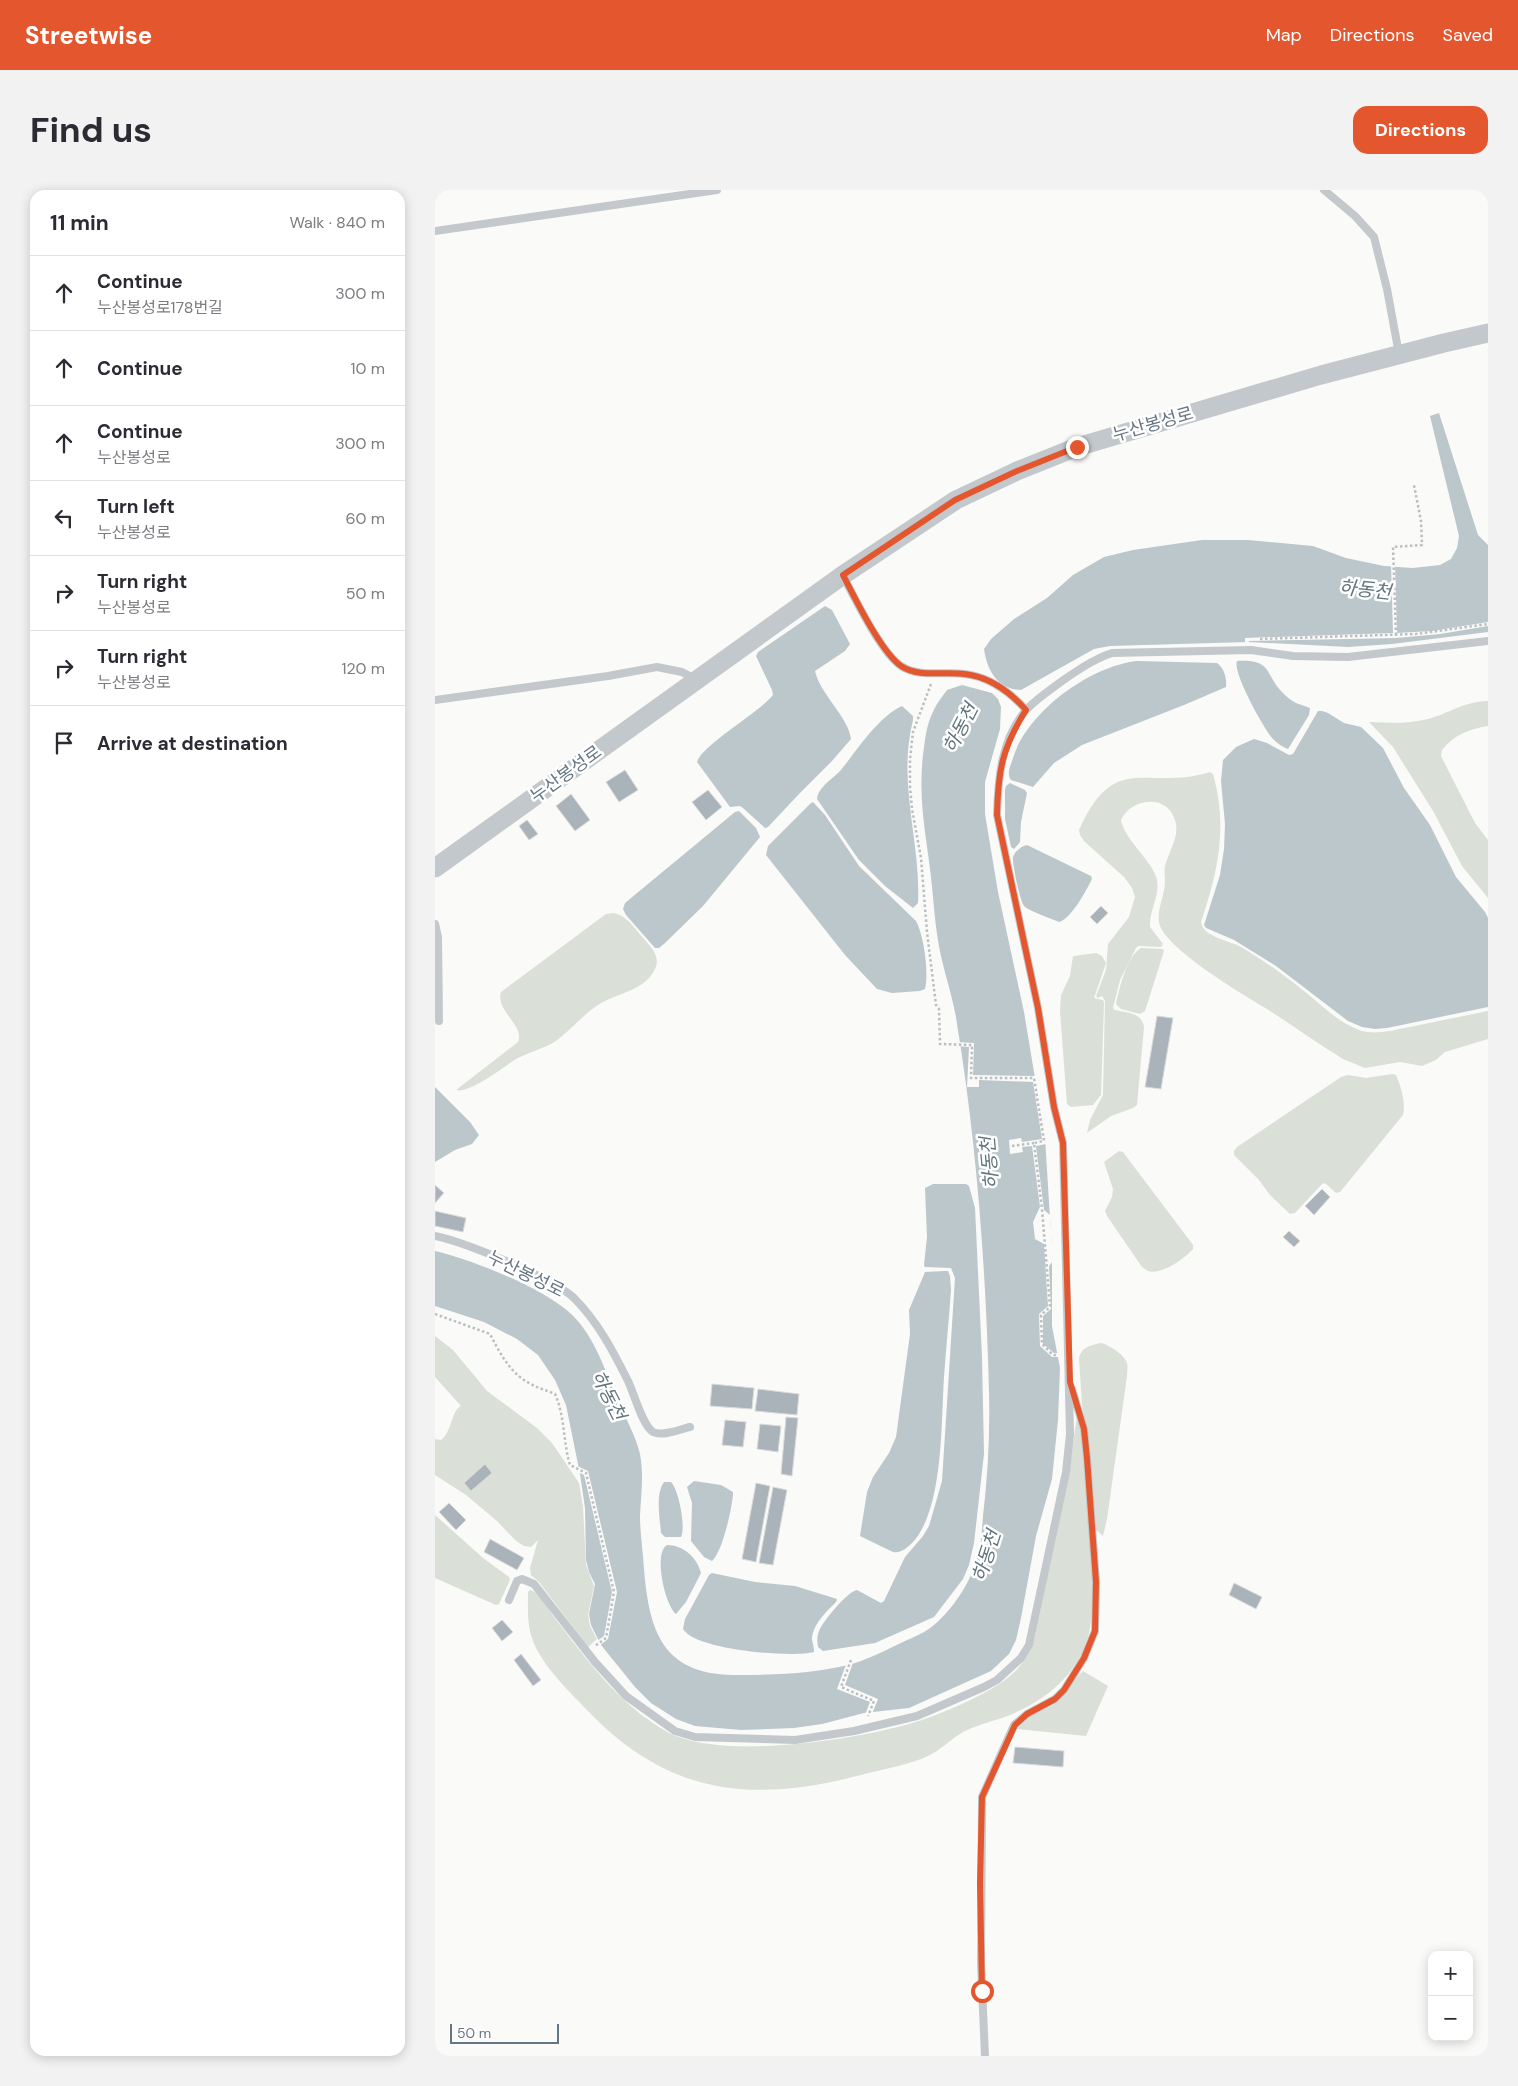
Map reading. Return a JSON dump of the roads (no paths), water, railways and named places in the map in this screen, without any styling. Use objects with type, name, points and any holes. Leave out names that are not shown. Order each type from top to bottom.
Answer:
[{"type":"street","name":"누산봉성로","points":[[435,868],[843,575],[955,500],[1017,471],[1077,447],[1399,354],[1488,334]]},
{"type":"lane","points":[[435,231],[717,190]]},
{"type":"lane","points":[[1324,190],[1355,216],[1374,237],[1387,289],[1399,354]]},
{"type":"lane","points":[[843,575],[860,608],[892,658],[909,670],[935,674],[964,674],[986,679],[1006,691],[1026,710]]},
{"type":"lane","points":[[509,1600],[517,1581],[522,1579],[534,1584],[595,1662],[626,1696],[680,1733],[695,1737],[795,1740],[863,1730],[917,1716],[984,1688],[1011,1669],[1029,1645],[1065,1472],[1070,1434],[1070,1382],[1063,1143],[1054,1107],[1038,1008],[997,815],[997,790],[1005,748],[1026,710],[1045,693],[1091,662],[1112,653],[1251,650],[1293,656],[1348,656],[1488,641]]},
{"type":"lane","points":[[435,700],[608,676],[657,667],[682,672],[697,680]]},
{"type":"lane","points":[[435,924],[438,937],[439,1021]]},
{"type":"lane","name":"누산봉성로","points":[[435,1236],[505,1261],[569,1294],[585,1311],[607,1340],[632,1390],[646,1425],[653,1431],[661,1434],[690,1427]]},
{"type":"lane","points":[[985,2056],[981,1963],[982,1797],[1015,1725],[1027,1714],[1055,1699],[1064,1690],[1084,1658],[1095,1631],[1096,1582],[1087,1458],[1084,1429],[1070,1382]]},
{"type":"water","name":"하동천","points":[[1439,413],[1478,535],[1488,545],[1488,632],[1392,644],[1348,647],[1248,642],[1110,646],[1094,649],[1021,690],[1006,686],[991,671],[984,649],[991,639],[1014,619],[1047,598],[1073,575],[1104,557],[1133,550],[1202,540],[1248,540],[1313,546],[1346,558],[1384,566],[1413,568],[1440,565],[1451,559],[1457,548],[1459,536],[1430,416]]},
{"type":"water","points":[[825,606],[832,610],[850,644],[845,651],[815,671],[822,688],[845,723],[851,739],[832,761],[765,828],[740,806],[730,807],[697,762],[709,746],[756,711],[773,695],[756,656],[758,652]]},
{"type":"water","points":[[1137,661],[1217,663],[1225,673],[1226,687],[1082,745],[1054,763],[1033,787],[1011,780],[1009,769],[1020,741],[1046,708],[1081,682],[1100,672]]},
{"type":"water","points":[[1237,661],[1257,662],[1262,665],[1287,697],[1296,703],[1310,708],[1309,715],[1288,749],[1272,738],[1262,723],[1249,700],[1239,676]]},
{"type":"water","name":"하동천","points":[[962,685],[992,693],[998,699],[1001,707],[1000,729],[985,782],[985,814],[998,892],[1024,1012],[1045,1138],[1052,1250],[1052,1326],[1060,1368],[1058,1420],[1052,1479],[1036,1536],[1016,1640],[1009,1654],[991,1671],[909,1708],[864,1713],[822,1724],[794,1728],[741,1730],[695,1726],[676,1719],[651,1703],[635,1687],[601,1645],[591,1625],[589,1614],[595,1584],[586,1560],[585,1508],[566,1405],[555,1380],[538,1355],[517,1339],[484,1322],[435,1306],[435,1251],[469,1261],[530,1287],[564,1308],[584,1328],[601,1360],[634,1435],[640,1454],[642,1477],[640,1522],[646,1591],[656,1629],[664,1644],[675,1657],[690,1667],[709,1673],[733,1675],[779,1674],[825,1670],[855,1663],[873,1656],[924,1632],[941,1619],[965,1586],[974,1568],[978,1554],[989,1439],[986,1301],[975,1162],[956,1015],[937,936],[921,787],[926,733],[931,717],[937,703],[947,690]]},
{"type":"water","points":[[902,706],[913,716],[907,766],[918,880],[918,903],[913,908],[885,886],[859,860],[817,799],[823,787],[841,770],[876,726],[893,711]]},
{"type":"water","points":[[1318,711],[1328,713],[1344,723],[1361,727],[1383,748],[1404,788],[1430,825],[1456,877],[1485,912],[1488,918],[1488,1007],[1387,1028],[1362,1027],[1348,1021],[1276,966],[1234,940],[1206,928],[1204,925],[1220,875],[1224,849],[1225,824],[1221,781],[1223,760],[1236,747],[1254,739],[1267,743],[1289,755],[1293,754]]},
{"type":"water","points":[[1010,783],[1025,790],[1027,793],[1021,822],[1020,842],[1014,849],[1011,847],[1005,819],[1005,790],[1006,786]]},
{"type":"water","points":[[813,802],[825,815],[859,866],[916,921],[925,954],[925,989],[892,993],[877,989],[845,955],[766,855],[768,846]]},
{"type":"water","points":[[739,811],[756,828],[760,837],[703,906],[665,943],[659,948],[655,948],[626,915],[623,909],[625,903],[735,812]]},
{"type":"water","points":[[1027,845],[1091,876],[1092,879],[1078,904],[1064,920],[1059,922],[1030,910],[1022,903],[1013,857],[1019,849]]},
{"type":"water","points":[[435,1087],[470,1122],[479,1135],[472,1144],[455,1150],[435,1162]]},
{"type":"water","points":[[933,1184],[966,1184],[969,1186],[975,1208],[982,1357],[984,1454],[974,1543],[969,1565],[963,1579],[934,1617],[875,1643],[823,1651],[818,1647],[817,1639],[821,1626],[848,1595],[857,1590],[881,1603],[884,1601],[905,1557],[929,1526],[942,1481],[955,1278],[951,1268],[925,1267],[924,1265],[927,1237],[925,1188]]},
{"type":"water","points":[[948,1271],[951,1290],[939,1466],[935,1490],[921,1531],[906,1548],[900,1552],[893,1552],[860,1536],[867,1492],[873,1477],[889,1453],[896,1437],[910,1334],[909,1310],[925,1272]]},
{"type":"water","points":[[694,1481],[721,1485],[733,1492],[723,1539],[712,1561],[704,1557],[691,1541],[692,1503],[687,1487]]},
{"type":"water","points":[[664,1482],[671,1482],[677,1493],[683,1526],[681,1537],[665,1537],[661,1533],[659,1500],[661,1487]]},
{"type":"water","points":[[667,1545],[678,1547],[693,1557],[701,1573],[686,1602],[676,1614],[668,1601],[662,1579],[661,1558],[663,1550]]},
{"type":"water","points":[[712,1573],[755,1582],[795,1586],[837,1599],[814,1629],[812,1640],[814,1652],[786,1654],[744,1651],[705,1642],[691,1636],[683,1629],[685,1619],[709,1575]]}]
